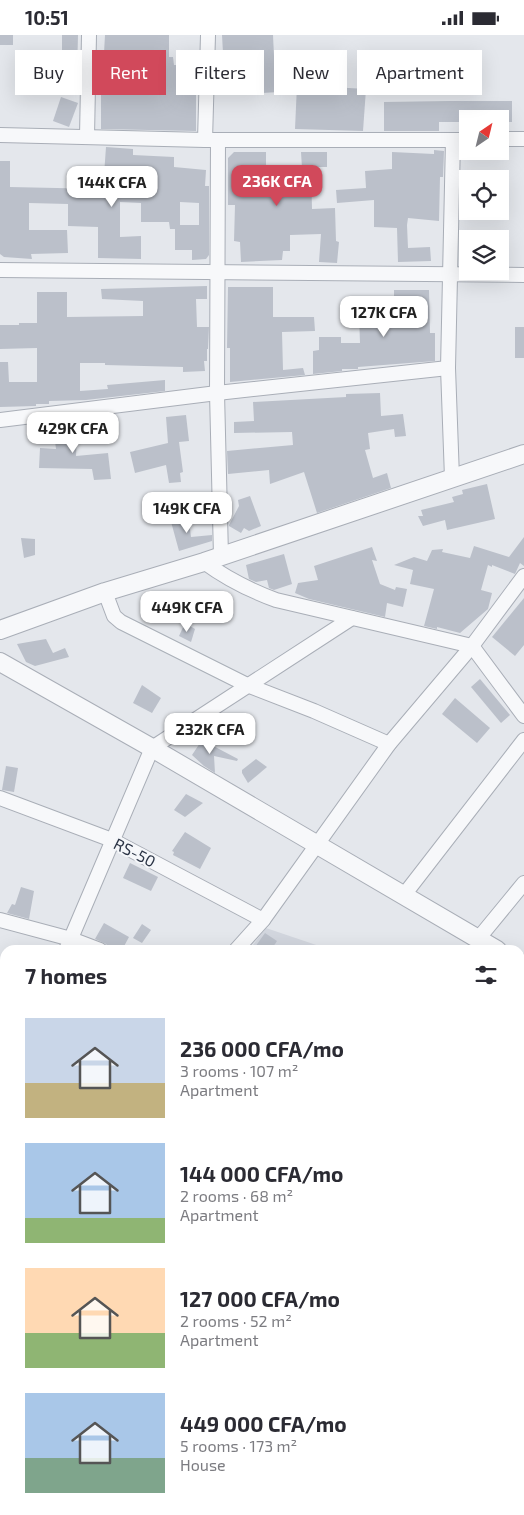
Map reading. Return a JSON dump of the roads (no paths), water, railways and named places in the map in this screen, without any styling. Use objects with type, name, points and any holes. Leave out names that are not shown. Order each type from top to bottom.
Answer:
[{"type":"street","points":[[87,136],[89,35]]},
{"type":"street","points":[[208,35],[217,272],[217,393],[221,556]]},
{"type":"street","points":[[0,135],[212,140],[459,140]]},
{"type":"street","points":[[509,139],[524,139]]},
{"type":"street","points":[[452,478],[448,368],[453,140]]},
{"type":"street","points":[[0,269],[524,275]]},
{"type":"street","points":[[0,420],[217,393],[448,368]]},
{"type":"street","points":[[0,630],[105,592],[204,562],[524,453]]},
{"type":"street","points":[[204,562],[249,591],[276,600],[472,646],[524,715]]},
{"type":"street","points":[[240,945],[263,920],[389,744],[472,646],[524,576]]},
{"type":"street","points":[[105,592],[114,615],[121,622],[247,685],[314,711],[389,744]]},
{"type":"street","points":[[0,920],[68,945],[152,748],[352,618]]},
{"type":"street","points":[[0,662],[152,748],[488,945]]},
{"type":"street","points":[[404,895],[524,740]]},
{"type":"street","name":"RS-50","points":[[0,798],[112,839],[263,920]]},
{"type":"street","points":[[478,939],[524,883]]}]
